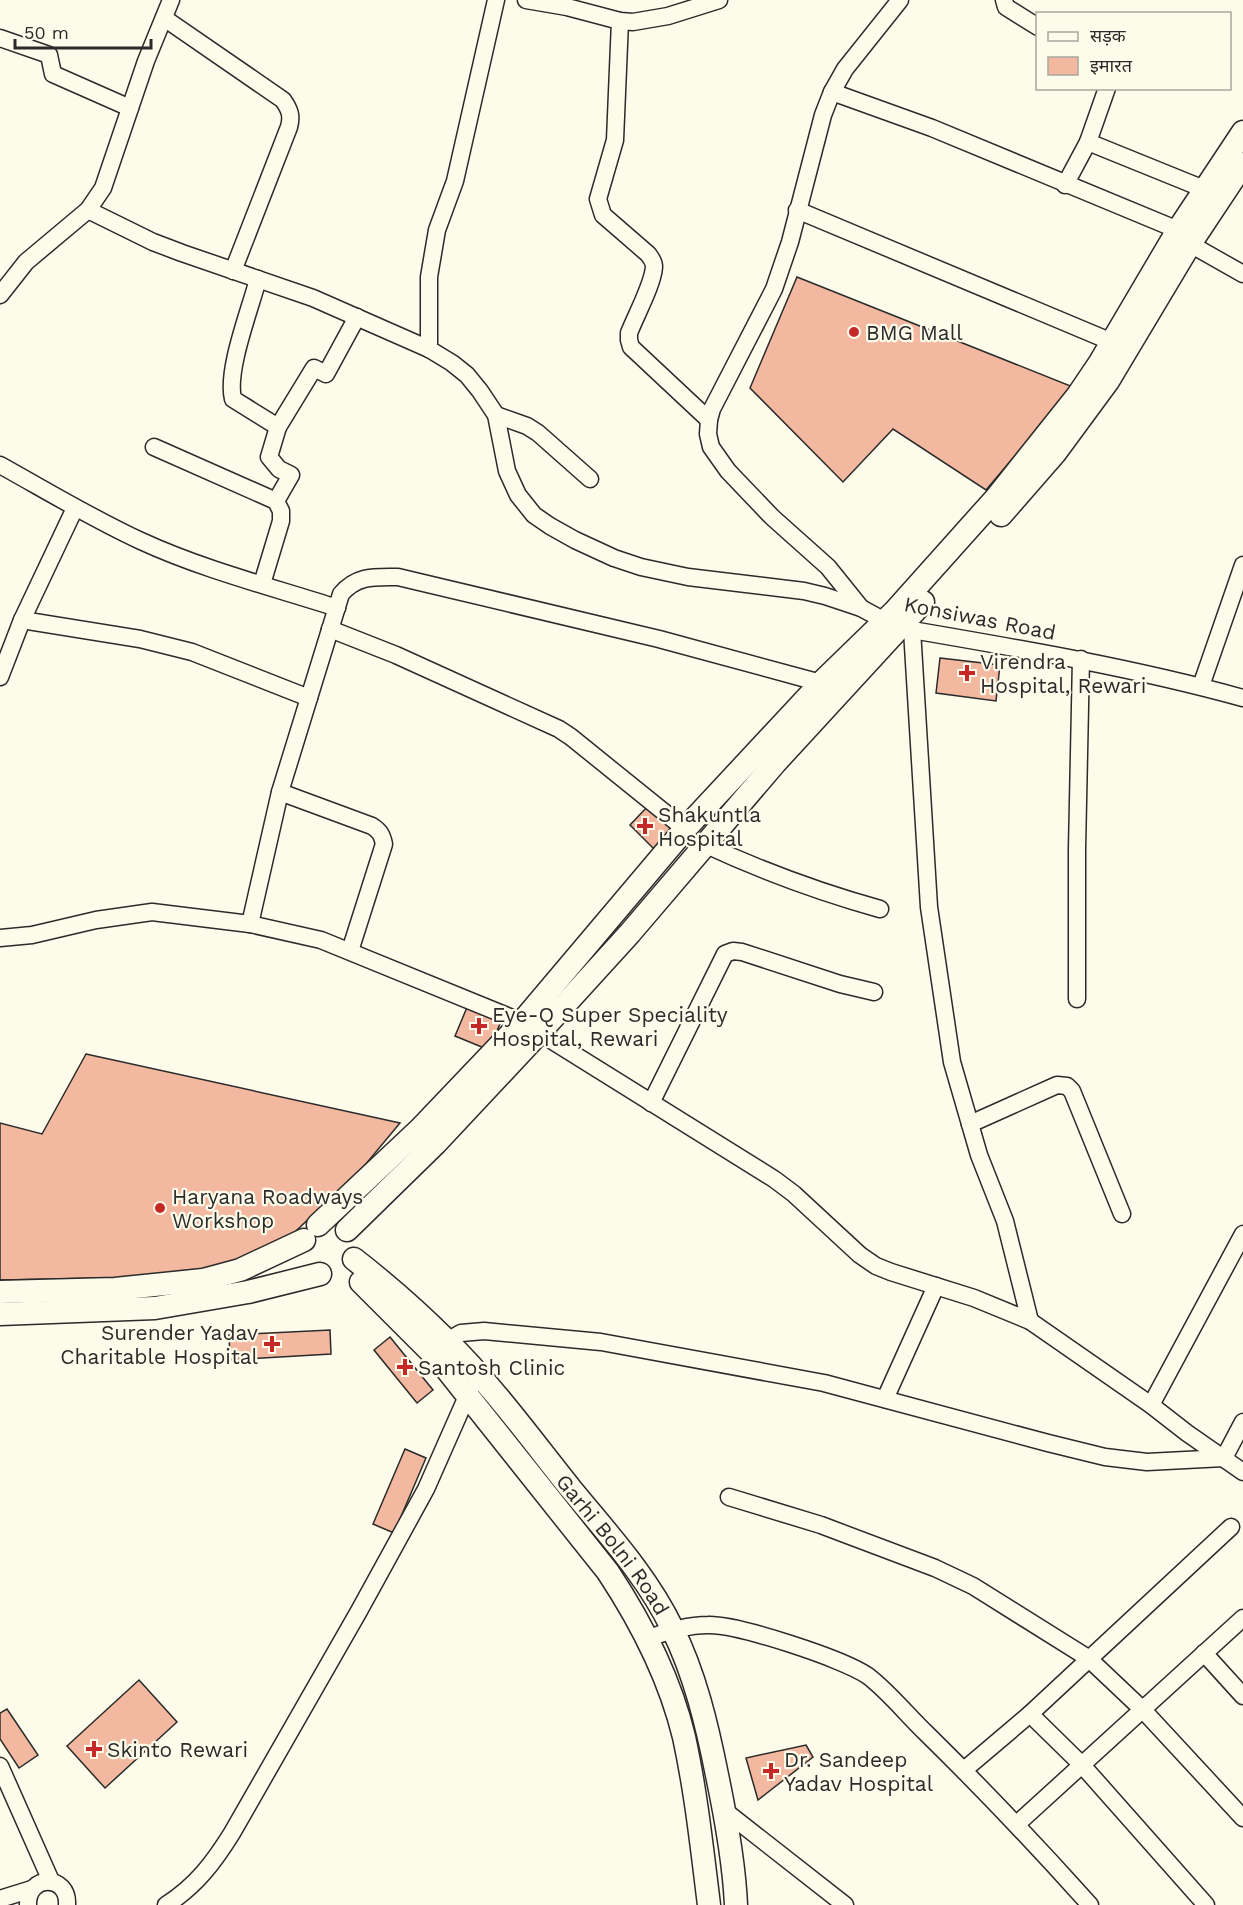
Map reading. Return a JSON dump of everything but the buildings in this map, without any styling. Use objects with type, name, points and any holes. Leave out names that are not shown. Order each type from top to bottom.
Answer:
[{"type":"main road","points":[[320,1274],[305,1260],[302,1250],[311,1232],[630,933],[775,763],[1055,453],[1108,381],[1184,237],[1204,189],[1243,132]]},
{"type":"main road","points":[[348,1230],[436,1143],[530,1028],[685,829],[822,683],[899,626],[1078,394],[1184,237],[1243,164]]},
{"type":"main road","points":[[0,1292],[115,1288],[202,1280],[240,1270],[328,1222],[339,1224],[348,1230],[354,1238],[356,1248],[351,1264],[343,1273],[320,1274],[248,1292],[155,1308],[0,1314]]},
{"type":"main road","name":"Garhi Bolni Road","points":[[351,1264],[391,1288],[472,1385],[632,1563],[653,1594],[673,1629],[706,1722],[725,1811],[736,1905]]},
{"type":"main road","name":"Garhi Bolni Road","points":[[472,1385],[608,1572],[628,1602],[647,1639],[667,1684],[684,1736],[696,1804],[709,1905]]},
{"type":"street","points":[[0,296],[27,262],[88,210],[103,188],[146,61],[171,0]]},
{"type":"street","points":[[429,350],[429,277],[437,230],[455,181],[496,0]]},
{"type":"street","points":[[535,1],[633,22],[668,16],[719,0]]},
{"type":"street","points":[[861,608],[828,567],[772,517],[728,471],[711,447],[708,434],[712,409],[774,289],[790,242],[823,115],[832,92],[845,69],[900,0]]},
{"type":"street","points":[[1004,0],[1006,7],[1036,26]]},
{"type":"street","points":[[164,18],[284,100],[290,110],[289,128],[233,271]]},
{"type":"street","points":[[620,21],[615,140],[598,199],[599,207],[603,215],[653,260],[651,277],[629,333],[631,347],[709,420]]},
{"type":"street","points":[[0,38],[49,55],[53,74],[130,108]]},
{"type":"street","points":[[1065,185],[1088,142],[1106,90]]},
{"type":"street","points":[[832,92],[932,128],[1184,237],[1243,274]]},
{"type":"street","points":[[1088,142],[1204,189]]},
{"type":"street","points":[[88,210],[153,242],[313,298],[357,317],[429,350],[467,375],[496,415],[507,471],[518,495],[534,515],[575,540],[614,558],[641,567],[688,577],[804,591],[861,608]]},
{"type":"street","points":[[797,210],[1113,342]]},
{"type":"street","points":[[258,279],[233,368],[231,389],[233,399],[278,427]]},
{"type":"street","points":[[276,501],[291,475],[279,469],[269,457],[278,427],[314,368],[326,374],[357,317]]},
{"type":"street","points":[[496,415],[527,426],[538,433],[590,479]]},
{"type":"street","points":[[154,447],[276,501],[280,511],[280,521],[262,584]]},
{"type":"street","points":[[0,465],[75,508],[142,542],[192,561],[336,608]]},
{"type":"street","points":[[0,677],[22,620],[75,508]]},
{"type":"street","points":[[1201,686],[1243,565]]},
{"type":"street","points":[[250,924],[280,792],[336,608],[341,594],[352,583],[363,578],[398,577],[659,639],[822,683]]},
{"type":"street","name":"Konsiwas Road","points":[[861,608],[899,626],[1081,659],[1201,686],[1243,698]]},
{"type":"street","points":[[22,620],[140,639],[192,652],[309,698]]},
{"type":"street","points":[[899,626],[929,908],[952,1062],[979,1155],[1005,1221],[1030,1321]]},
{"type":"street","points":[[330,629],[396,655],[559,729],[685,829]]},
{"type":"street","points":[[1077,999],[1081,659]]},
{"type":"street","points":[[280,792],[372,826],[379,830],[383,837],[384,844],[350,951]]},
{"type":"street","points":[[704,844],[744,863],[827,894],[880,909]]},
{"type":"street","points":[[0,938],[32,935],[134,913],[178,914],[250,924],[321,940],[530,1028],[788,1189],[844,1241],[876,1266],[982,1301],[1030,1321],[1243,1472]]},
{"type":"street","points":[[651,1103],[725,954],[733,951],[742,952],[840,984],[874,992]]},
{"type":"street","points":[[970,1124],[1057,1085],[1067,1086],[1072,1091],[1122,1214]]},
{"type":"street","points":[[1151,1405],[1243,1234]]},
{"type":"street","points":[[885,1399],[936,1286]]},
{"type":"street","points":[[440,1348],[461,1333],[484,1331],[601,1342],[824,1383],[1105,1457],[1147,1461],[1224,1458]]},
{"type":"street","points":[[166,1905],[196,1882],[215,1860],[232,1833],[426,1489],[472,1385]]},
{"type":"street","points":[[1224,1458],[1243,1422]]},
{"type":"street","points":[[729,1497],[821,1525],[944,1572],[973,1586],[1088,1658],[1143,1710],[1243,1818]]},
{"type":"street","points":[[964,1770],[1030,1714],[1232,1527]]},
{"type":"street","points":[[1017,1824],[1243,1618]]},
{"type":"street","points":[[647,1639],[673,1629],[710,1624],[727,1626],[796,1647],[857,1670],[880,1687],[964,1770],[1017,1824],[1090,1905]]},
{"type":"street","points":[[1204,1653],[1243,1696]]},
{"type":"street","points":[[1030,1714],[1082,1765],[1206,1905]]},
{"type":"street","points":[[0,1766],[51,1881]]},
{"type":"street","points":[[725,1811],[845,1905]]},
{"type":"street","points":[[0,1899],[30,1897],[39,1883],[51,1881],[60,1885],[66,1893],[67,1905]]},
{"type":"place","name":"BMG Mall","points":[[854,332]]},
{"type":"place","name":"Virendra Hospital, Rewari","points":[[967,673]]},
{"type":"place","name":"Shakuntla Hospital","points":[[645,826]]},
{"type":"place","name":"Eye-Q Super Speciality Hospital, Rewari","points":[[479,1026]]},
{"type":"place","name":"Haryana Roadways Workshop","points":[[160,1208]]},
{"type":"place","name":"Surender Yadav Charitable Hospital","points":[[272,1344]]},
{"type":"place","name":"Santosh Clinic","points":[[405,1367]]},
{"type":"place","name":"Skinto Rewari","points":[[94,1749]]},
{"type":"place","name":"Dr. Sandeep Yadav Hospital","points":[[771,1771]]}]
